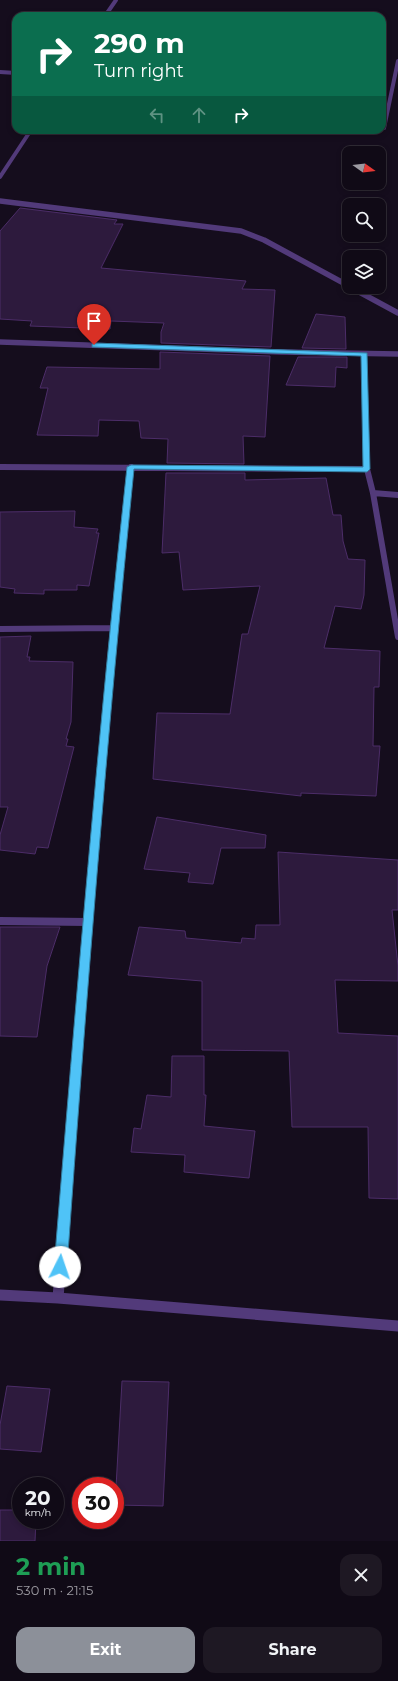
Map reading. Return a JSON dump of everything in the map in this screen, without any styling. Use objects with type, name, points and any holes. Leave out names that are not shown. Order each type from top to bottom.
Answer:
[{"type":"street","points":[[108,12],[116,0]]},
{"type":"street","points":[[386,118],[398,61]]},
{"type":"street","points":[[0,72],[12,73]]},
{"type":"street","points":[[0,177],[28,134]]},
{"type":"street","points":[[0,201],[241,231],[264,240],[342,283]]},
{"type":"street","points":[[363,294],[398,313]]},
{"type":"street","points":[[0,342],[398,354]]},
{"type":"street","points":[[364,354],[367,469],[373,493],[398,637]]},
{"type":"street","points":[[0,467],[367,469]]},
{"type":"street","points":[[58,1298],[87,922],[114,628],[131,467]]},
{"type":"street","points":[[373,493],[398,495]]},
{"type":"street","points":[[0,629],[114,628]]},
{"type":"street","points":[[0,921],[87,922]]},
{"type":"street","points":[[0,1295],[58,1298],[398,1326]]},
{"type":"building","points":[[20,208],[117,220],[114,224],[123,224],[101,268],[246,281],[242,289],[275,290],[271,347],[161,343],[161,332],[164,323],[111,321],[110,329],[30,326],[32,321],[0,319],[0,231]]},
{"type":"building","points":[[316,314],[345,317],[346,349],[302,348]]},
{"type":"building","points":[[160,352],[270,356],[265,437],[243,436],[244,464],[167,463],[168,439],[141,438],[139,421],[99,420],[98,436],[37,435],[48,388],[40,388],[47,367],[160,369]]},
{"type":"building","points":[[298,357],[347,357],[347,368],[336,367],[335,387],[286,385]]},
{"type":"building","points":[[166,473],[245,473],[245,480],[326,478],[333,515],[341,515],[343,541],[348,559],[365,560],[364,595],[361,609],[335,606],[324,648],[380,651],[379,687],[374,687],[373,746],[380,746],[376,796],[301,793],[301,796],[153,779],[157,713],[230,714],[242,634],[248,634],[260,586],[183,590],[179,552],[162,553]]},
{"type":"building","points":[[75,511],[74,527],[98,529],[96,533],[99,533],[89,586],[77,585],[77,590],[44,590],[44,594],[14,593],[15,589],[0,587],[0,512]]},
{"type":"building","points":[[31,636],[27,657],[30,657],[29,661],[73,662],[71,722],[66,739],[68,739],[66,746],[74,747],[48,848],[37,847],[35,854],[0,850],[0,835],[8,807],[0,807],[0,637]]},
{"type":"building","points":[[157,817],[266,835],[265,848],[221,848],[213,884],[188,882],[190,873],[144,869]]},
{"type":"building","points":[[278,852],[398,860],[398,910],[392,910],[398,966],[398,981],[335,980],[338,1033],[398,1036],[398,1199],[369,1198],[368,1127],[292,1127],[289,1051],[202,1050],[202,981],[128,975],[139,927],[185,931],[186,938],[241,943],[242,938],[255,939],[256,925],[280,925]]},
{"type":"building","points":[[0,927],[60,927],[47,966],[37,1037],[0,1036]]},
{"type":"building","points":[[172,1056],[204,1056],[204,1095],[206,1095],[204,1126],[255,1131],[249,1178],[184,1172],[185,1155],[131,1152],[134,1128],[141,1129],[147,1095],[171,1097]]},
{"type":"building","points":[[122,1381],[169,1382],[163,1506],[124,1505],[124,1477],[117,1477]]},
{"type":"building","points":[[7,1386],[50,1389],[41,1452],[0,1449],[0,1425]]},
{"type":"building","points":[[0,1510],[12,1510],[12,1529],[36,1529],[35,1541],[0,1541]]},
{"type":"route","points":[[60,1267],[87,922],[114,628],[131,467],[367,469],[364,354],[266,352],[94,345]]}]
